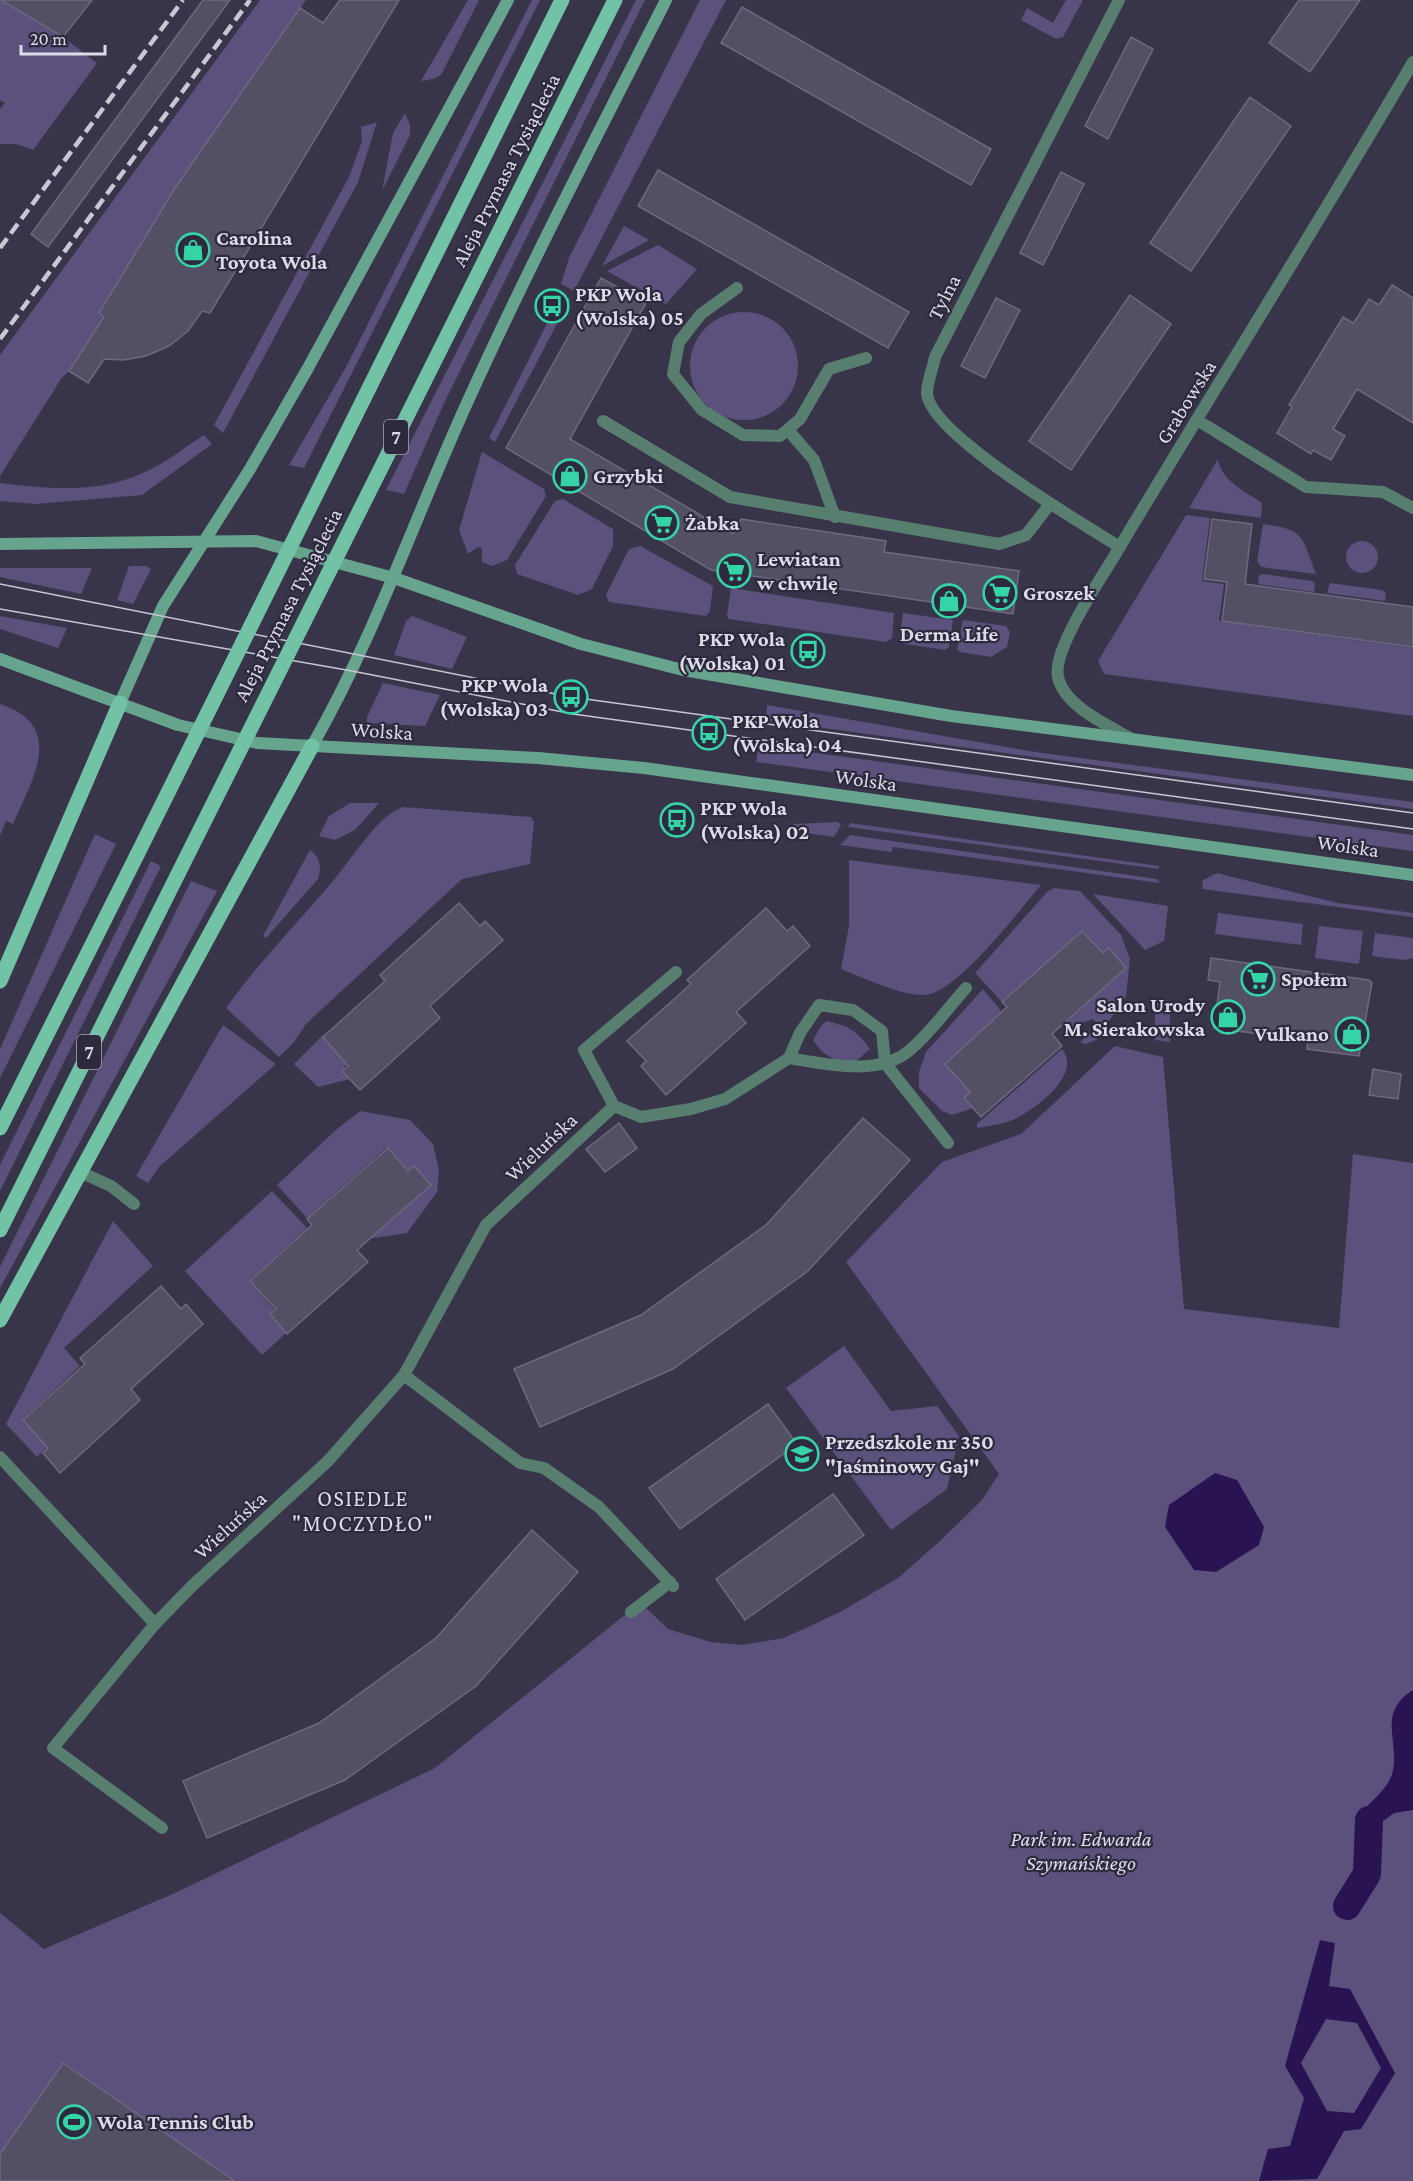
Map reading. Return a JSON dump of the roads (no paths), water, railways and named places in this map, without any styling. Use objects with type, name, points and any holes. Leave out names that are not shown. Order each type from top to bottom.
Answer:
[{"type":"main road","points":[[0,981],[163,606],[250,469],[308,368],[508,0]]},
{"type":"main road","name":"Aleja Prymasa Tysiąclecia","points":[[0,1128],[562,0]]},
{"type":"main road","name":"Aleja Prymasa Tysiąclecia","points":[[0,1230],[615,0]]},
{"type":"main road","points":[[0,1320],[344,690],[517,293],[666,0]]},
{"type":"main road","points":[[0,544],[256,541],[394,578],[581,644],[683,670],[951,716],[1413,776]]},
{"type":"main road","points":[[0,660],[120,703]]},
{"type":"main road","name":"Wolska","points":[[120,703],[178,725],[257,743],[538,758],[644,768],[1413,875]]},
{"type":"street","name":"Tylna","points":[[1119,0],[935,357],[927,393],[933,409],[950,431],[1050,504],[1120,547]]},
{"type":"street","name":"Grabowska","points":[[1136,741],[1088,714],[1070,698],[1058,677],[1059,655],[1120,547],[1314,230],[1413,62]]},
{"type":"street","points":[[738,288],[701,314],[679,342],[674,374],[702,410],[743,435],[780,436],[800,419],[829,369],[866,358]]},
{"type":"street","points":[[1197,420],[1306,487],[1383,492],[1413,508]]},
{"type":"street","points":[[603,421],[729,497],[835,517],[999,544],[1026,535],[1050,504]]},
{"type":"street","points":[[788,430],[814,460],[835,517]]},
{"type":"street","points":[[676,972],[584,1050],[614,1106],[641,1117],[691,1109],[725,1099],[789,1058],[800,1033],[819,1005],[853,1010],[882,1031],[885,1063],[948,1143]]},
{"type":"street","points":[[789,1058],[850,1066],[885,1063],[909,1052],[966,988]]},
{"type":"street","name":"Wieluńska","points":[[162,1828],[53,1748],[155,1624],[192,1586],[328,1461],[404,1375],[486,1225],[614,1106]]},
{"type":"street","points":[[80,1172],[111,1186],[134,1204]]},
{"type":"street","points":[[404,1375],[520,1463],[544,1468],[599,1507],[672,1584],[631,1612]]},
{"type":"street","points":[[0,1457],[155,1624]]},
{"type":"waterway","points":[[1347,1906],[1367,1874],[1369,1820]]},
{"type":"tram line","points":[[0,584],[571,697],[1413,813]]},
{"type":"tram line","points":[[0,609],[352,671],[573,714],[1413,829]]},
{"type":"railway","points":[[0,248],[183,0]]},
{"type":"railway","points":[[0,339],[250,0]]},
{"type":"place","name":"Carolina Toyota Wola","points":[[193,250]]},
{"type":"place","name":"PKP Wola (Wolska) 05","points":[[552,306]]},
{"type":"place","name":"Grzybki","points":[[570,476]]},
{"type":"place","name":"Żabka","points":[[662,523]]},
{"type":"place","name":"Lewiatan w chwilę","points":[[734,571]]},
{"type":"place","name":"Groszek","points":[[1000,593]]},
{"type":"place","name":"Derma Life","points":[[949,601]]},
{"type":"place","name":"PKP Wola (Wolska) 01","points":[[808,651]]},
{"type":"place","name":"PKP Wola (Wolska) 03","points":[[571,697]]},
{"type":"place","name":"PKP Wola (Wolska) 04","points":[[709,733]]},
{"type":"place","name":"PKP Wola (Wolska) 02","points":[[677,820]]},
{"type":"place","name":"Społem","points":[[1258,979]]},
{"type":"place","name":"Salon Urody M. Sierakowska","points":[[1228,1017]]},
{"type":"place","name":"Vulkano","points":[[1352,1034]]},
{"type":"place","name":"Przedszkole nr 350 \"Jaśminowy Gaj\"","points":[[802,1454]]},
{"type":"place","name":"Wola Tennis Club","points":[[74,2122]]},
{"type":"district","name":"OSIEDLE \"MOCZYDŁO\"","points":[[363,1510]]},
{"type":"park label","name":"Park im. Edwarda Szymańskiego","points":[[1081,1851]]}]
